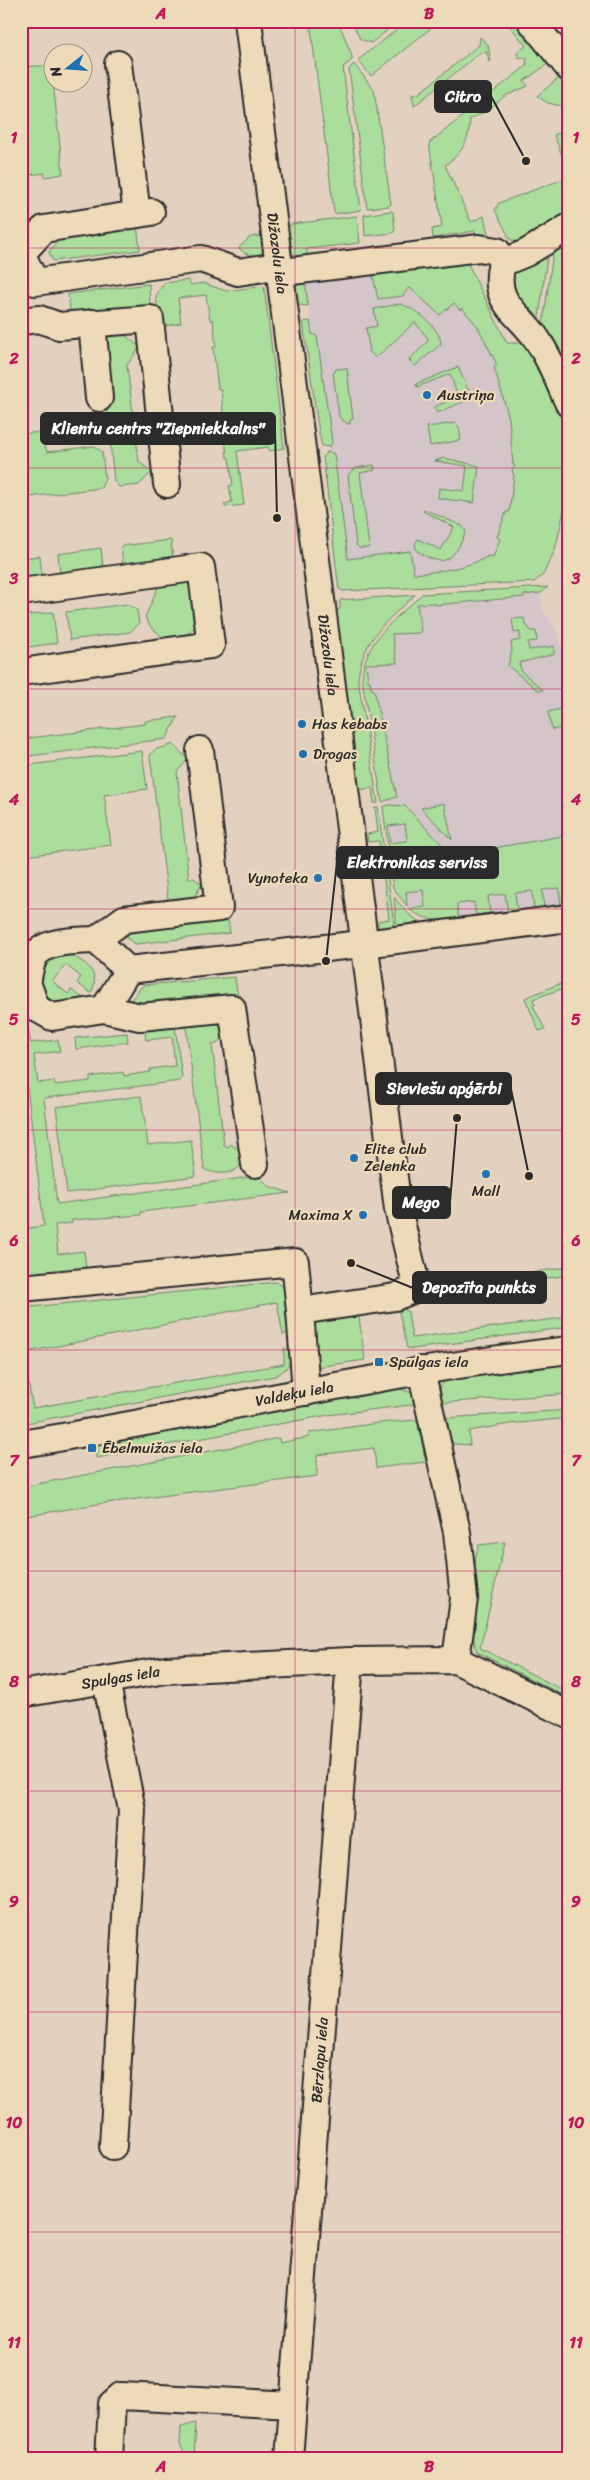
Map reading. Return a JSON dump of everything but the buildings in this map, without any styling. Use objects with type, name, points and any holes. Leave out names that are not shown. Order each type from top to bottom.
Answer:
[{"type":"street","name":"Dižozolu iela","points":[[248,21],[278,271],[366,944],[398,1209],[417,1288],[395,1297],[300,1311]]},
{"type":"street","points":[[531,21],[569,68]]},
{"type":"street","points":[[118,64],[144,213],[44,229],[22,253],[35,282],[30,320],[59,326],[150,319],[167,484]]},
{"type":"street","points":[[502,262],[526,253],[569,227]]},
{"type":"street","points":[[35,282],[201,259],[238,272],[264,268],[278,271],[479,248],[496,251],[502,262],[498,276],[504,298],[511,312],[538,341],[569,404]]},
{"type":"street","points":[[92,323],[99,398]]},
{"type":"street","points":[[21,592],[201,567],[211,645],[21,672]]},
{"type":"street","points":[[200,750],[219,908],[124,919],[96,940],[62,942],[46,947],[34,957],[24,983],[36,1008],[52,1017],[104,1009],[140,1017],[232,1008],[255,1164]]},
{"type":"street","points":[[96,940],[128,970],[366,944],[569,918]]},
{"type":"street","points":[[104,1009],[128,970]]},
{"type":"street","points":[[21,1288],[295,1262],[306,1392]]},
{"type":"street","name":"Valdeķu iela","points":[[21,1444],[421,1370],[497,1358],[569,1350]]},
{"type":"street","points":[[421,1370],[457,1532],[464,1598],[456,1660]]},
{"type":"street","name":"Spulgas iela","points":[[21,1694],[166,1670],[350,1661],[456,1660],[569,1716]]},
{"type":"street","name":"Bērzlapu iela","points":[[289,2459],[350,1661]]},
{"type":"street","points":[[106,1680],[132,1810],[113,2146]]},
{"type":"street","points":[[109,2459],[112,2404],[121,2396],[293,2405]]},
{"type":"shaded area","name":"Austriņa","points":[[466,260],[569,465],[537,572],[345,586],[305,280]]},
{"type":"shaded area","points":[[541,593],[543,610],[554,626],[569,663],[569,904],[476,915],[477,919],[459,921],[457,904],[407,909],[401,842],[389,843],[388,825],[391,825],[366,664],[383,662],[383,664],[396,651],[393,651],[392,634],[409,632],[419,622],[417,604],[435,603],[435,605],[524,597],[524,595]]},
{"type":"green space","points":[[310,21],[338,21],[352,56],[352,60],[343,67],[361,210],[335,214],[334,212]]},
{"type":"green space","points":[[355,21],[399,21],[371,43],[360,39],[355,28]]},
{"type":"green space","points":[[408,21],[440,21],[371,76],[358,60]]},
{"type":"green space","points":[[506,21],[516,21],[549,63],[524,81],[528,86],[505,96],[487,111],[470,119],[467,140],[456,156],[445,165],[471,222],[484,216],[488,234],[480,241],[475,231],[433,238],[432,229],[442,227],[429,143],[526,66],[527,59],[518,57],[517,53],[526,46]]},
{"type":"green space","points":[[480,37],[488,45],[491,61],[489,62],[487,52],[480,53],[414,106],[412,95],[418,94],[479,45]]},
{"type":"green space","points":[[354,64],[374,90],[391,204],[389,206],[367,208],[349,69]]},
{"type":"green space","points":[[42,66],[42,92],[54,92],[63,174],[45,177],[44,173],[21,176],[21,67]]},
{"type":"green space","points":[[560,77],[569,87],[569,108],[548,103],[537,96]]},
{"type":"green space","points":[[569,129],[569,173],[554,135]]},
{"type":"green space","points":[[569,177],[569,218],[520,244],[510,239],[495,210],[499,203]]},
{"type":"green space","points":[[393,212],[395,229],[393,233],[365,236],[364,215]]},
{"type":"green space","points":[[357,216],[360,243],[307,249],[307,255],[298,257],[292,253],[288,228],[291,224]]},
{"type":"green space","points":[[137,225],[140,250],[53,261],[49,252],[57,242],[48,235]]},
{"type":"green space","points":[[255,236],[264,237],[265,254],[251,255],[239,248],[249,238]]},
{"type":"green space","points":[[569,243],[569,376],[543,323],[553,252]]},
{"type":"green space","points":[[548,250],[538,325],[518,309],[508,272]]},
{"type":"green space","points":[[480,261],[468,264],[507,343],[527,343],[569,424],[569,489],[555,550],[543,575],[534,582],[343,591],[339,589],[323,456],[327,452],[334,454],[348,559],[410,551],[414,574],[452,569],[471,564],[489,556],[493,557],[500,539],[497,537],[506,512],[509,512],[514,476],[512,470],[515,465],[513,465],[509,418],[494,367],[497,365],[478,327],[462,308],[460,310],[454,303],[440,315],[409,287],[403,296],[378,299],[372,272]]},
{"type":"green space","points":[[366,273],[305,280],[308,306],[298,305],[295,280]]},
{"type":"green space","points":[[188,280],[191,285],[203,283],[226,291],[264,286],[284,448],[269,451],[268,447],[237,451],[244,505],[225,507],[224,504],[232,502],[229,486],[233,485],[229,458],[227,458],[221,389],[218,389],[213,347],[216,347],[213,320],[210,320],[206,295],[178,298],[181,323],[160,327],[156,296],[164,283]]},
{"type":"green space","points":[[149,284],[150,309],[71,317],[68,294]]},
{"type":"green space","points":[[399,304],[418,313],[431,325],[440,338],[441,344],[415,366],[409,360],[429,340],[415,322],[376,358],[370,352],[366,328],[377,326],[374,309]]},
{"type":"green space","points":[[310,321],[312,334],[317,336],[332,442],[330,447],[322,446],[319,433],[303,322]]},
{"type":"green space","points":[[122,333],[140,347],[127,365],[139,462],[152,472],[139,485],[119,487],[114,481],[99,335]]},
{"type":"green space","points":[[458,367],[472,398],[437,413],[434,407],[458,397],[450,374],[417,387],[416,384]]},
{"type":"green space","points":[[347,368],[353,419],[350,420],[350,424],[341,419],[339,415],[333,374],[336,369]]},
{"type":"green space","points":[[455,423],[459,427],[461,440],[430,446],[427,427]]},
{"type":"green space","points":[[41,432],[47,452],[94,446],[102,452],[105,479],[101,488],[21,498],[21,434]]},
{"type":"green space","points":[[444,458],[479,466],[474,503],[438,498],[439,488],[464,491],[467,466],[435,461]]},
{"type":"green space","points":[[374,465],[375,470],[360,473],[369,548],[359,548],[356,545],[348,475],[356,468]]},
{"type":"green space","points":[[426,510],[462,526],[466,531],[455,552],[441,561],[428,558],[417,551],[415,544],[418,539],[441,550],[454,527],[423,511]]},
{"type":"green space","points":[[171,540],[173,560],[123,565],[121,546]]},
{"type":"green space","points":[[101,548],[103,568],[60,574],[58,554]]},
{"type":"green space","points":[[40,556],[42,576],[21,579],[21,558]]},
{"type":"green space","points":[[195,580],[196,626],[182,639],[171,645],[150,626],[145,617],[160,583]]},
{"type":"green space","points":[[548,587],[541,593],[524,595],[524,597],[435,605],[434,603],[417,604],[421,633],[392,634],[397,663],[366,664],[368,681],[370,681],[371,689],[374,690],[397,797],[382,802],[362,679],[368,653],[383,631],[422,594]]},
{"type":"green space","points":[[415,595],[378,631],[371,641],[360,665],[358,679],[378,803],[374,803],[372,788],[356,790],[335,611],[340,609],[340,600]]},
{"type":"green space","points":[[127,604],[137,610],[139,624],[130,632],[70,640],[66,612]]},
{"type":"green space","points":[[53,612],[57,643],[21,648],[21,616]]},
{"type":"green space","points":[[524,618],[531,631],[536,631],[537,641],[528,642],[529,650],[554,646],[554,654],[519,663],[522,672],[543,690],[539,691],[508,666],[512,650],[511,642],[520,640],[520,632],[514,633],[512,619]]},
{"type":"green space","points":[[569,707],[569,726],[552,730],[548,712]]},
{"type":"green space","points":[[178,717],[166,739],[21,757],[21,739],[145,724],[145,721]]},
{"type":"green space","points":[[172,744],[188,759],[177,772],[189,880],[192,877],[202,884],[193,899],[171,902],[168,899],[150,756],[154,750]]},
{"type":"green space","points":[[142,751],[147,789],[104,795],[111,845],[25,856],[21,828],[21,766]]},
{"type":"green space","points":[[444,803],[452,840],[421,808]]},
{"type":"green space","points":[[388,805],[405,806],[452,855],[569,835],[569,904],[561,905],[559,888],[542,890],[544,907],[534,909],[532,891],[515,893],[517,910],[508,912],[505,894],[488,896],[490,913],[476,915],[474,902],[457,904],[459,921],[433,919],[415,913],[409,909],[425,907],[423,890],[406,892],[407,906],[393,888],[383,807]],"holes":[[[405,824],[407,841],[390,843],[388,826]],[[419,856],[421,873],[404,875],[402,858]]]},
{"type":"green space","points":[[378,807],[394,924],[390,927],[378,929],[378,921],[389,919],[379,841],[368,842],[367,834],[378,832],[375,808]]},
{"type":"green space","points":[[394,897],[409,914],[429,925],[397,928]]},
{"type":"green space","points":[[225,916],[228,920],[230,933],[136,944],[126,938],[133,927]]},
{"type":"green space","points":[[62,954],[76,958],[88,966],[94,978],[94,985],[91,993],[77,983],[81,977],[66,965],[52,981],[68,994],[71,990],[85,999],[58,1004],[40,993],[44,970],[51,961]]},
{"type":"green space","points":[[235,977],[238,998],[143,1010],[131,1000],[143,985]]},
{"type":"green space","points":[[569,980],[569,986],[533,999],[535,1005],[533,1006],[545,1029],[539,1031],[525,998]]},
{"type":"green space","points":[[21,1000],[31,1043],[58,1040],[60,1051],[34,1055],[38,1083],[54,1081],[55,1085],[90,1081],[90,1077],[123,1072],[124,1076],[150,1072],[150,1069],[175,1066],[172,1037],[146,1040],[145,1030],[175,1026],[182,1077],[180,1081],[44,1098],[57,1204],[257,1176],[271,1187],[290,1193],[141,1212],[141,1215],[72,1220],[72,1223],[55,1225],[58,1254],[84,1251],[86,1269],[36,1274],[21,1271],[21,1229],[44,1226],[27,1087],[21,1087]]},
{"type":"green space","points":[[216,1022],[227,1032],[217,1044],[212,1045],[224,1145],[228,1147],[230,1144],[246,1153],[239,1167],[227,1173],[212,1172],[204,1169],[186,1026]]},
{"type":"green space","points":[[127,1033],[128,1042],[76,1049],[75,1038]]},
{"type":"green space","points":[[141,1096],[148,1145],[191,1140],[196,1176],[67,1193],[56,1107]]},
{"type":"green space","points":[[569,1267],[569,1275],[496,1285],[490,1284],[492,1278]]},
{"type":"green space","points":[[277,1282],[286,1289],[292,1329],[283,1335],[277,1302],[23,1353],[33,1408],[284,1364],[284,1348],[291,1352],[291,1357],[287,1367],[279,1374],[21,1424],[21,1308]]},
{"type":"green space","points":[[401,1307],[408,1312],[412,1338],[569,1317],[569,1327],[413,1349],[407,1348],[399,1312]]},
{"type":"green space","points":[[358,1311],[365,1360],[316,1367],[311,1320]]},
{"type":"green space","points":[[569,1363],[569,1394],[436,1403],[440,1387],[452,1378]]},
{"type":"green space","points":[[398,1388],[412,1393],[419,1404],[328,1415],[96,1458],[95,1453],[98,1452],[96,1445]]},
{"type":"green space","points":[[569,1410],[569,1418],[509,1424],[469,1431],[470,1445],[454,1444],[449,1438],[444,1418]]},
{"type":"green space","points":[[417,1420],[426,1462],[376,1468],[374,1448],[317,1455],[317,1476],[98,1504],[21,1517],[21,1487],[279,1438],[280,1443],[309,1437],[309,1433],[378,1423]]},
{"type":"green space","points":[[505,1542],[480,1648],[569,1693],[569,1698],[477,1652],[474,1640],[477,1601],[475,1559],[479,1545]]},
{"type":"green space","points":[[196,2423],[194,2459],[176,2459],[183,2451],[180,2444],[181,2427]]},
{"type":"place","name":"Citro","points":[[526,161]]},
{"type":"place","name":"Austriņa","points":[[427,395]]},
{"type":"place","name":"Klientu centrs \"Ziepniekkalns\"","points":[[277,518]]},
{"type":"place","name":"Has kebabs","points":[[302,724]]},
{"type":"place","name":"Drogas","points":[[303,754]]},
{"type":"place","name":"Vynoteka","points":[[318,878]]},
{"type":"place","name":"Elektronikas serviss","points":[[326,961]]},
{"type":"place","name":"Mego","points":[[457,1118]]},
{"type":"place","name":"Elite club Zelenka","points":[[354,1158]]},
{"type":"place","name":"Mall","points":[[486,1174]]},
{"type":"place","name":"Sieviešu apģērbi","points":[[529,1176]]},
{"type":"place","name":"Maxima X","points":[[363,1215]]},
{"type":"place","name":"Depozīta punkts","points":[[351,1263]]},
{"type":"place","name":"Spulgas iela","points":[[379,1362]]},
{"type":"place","name":"Ēbelmuižas iela","points":[[92,1448]]}]
